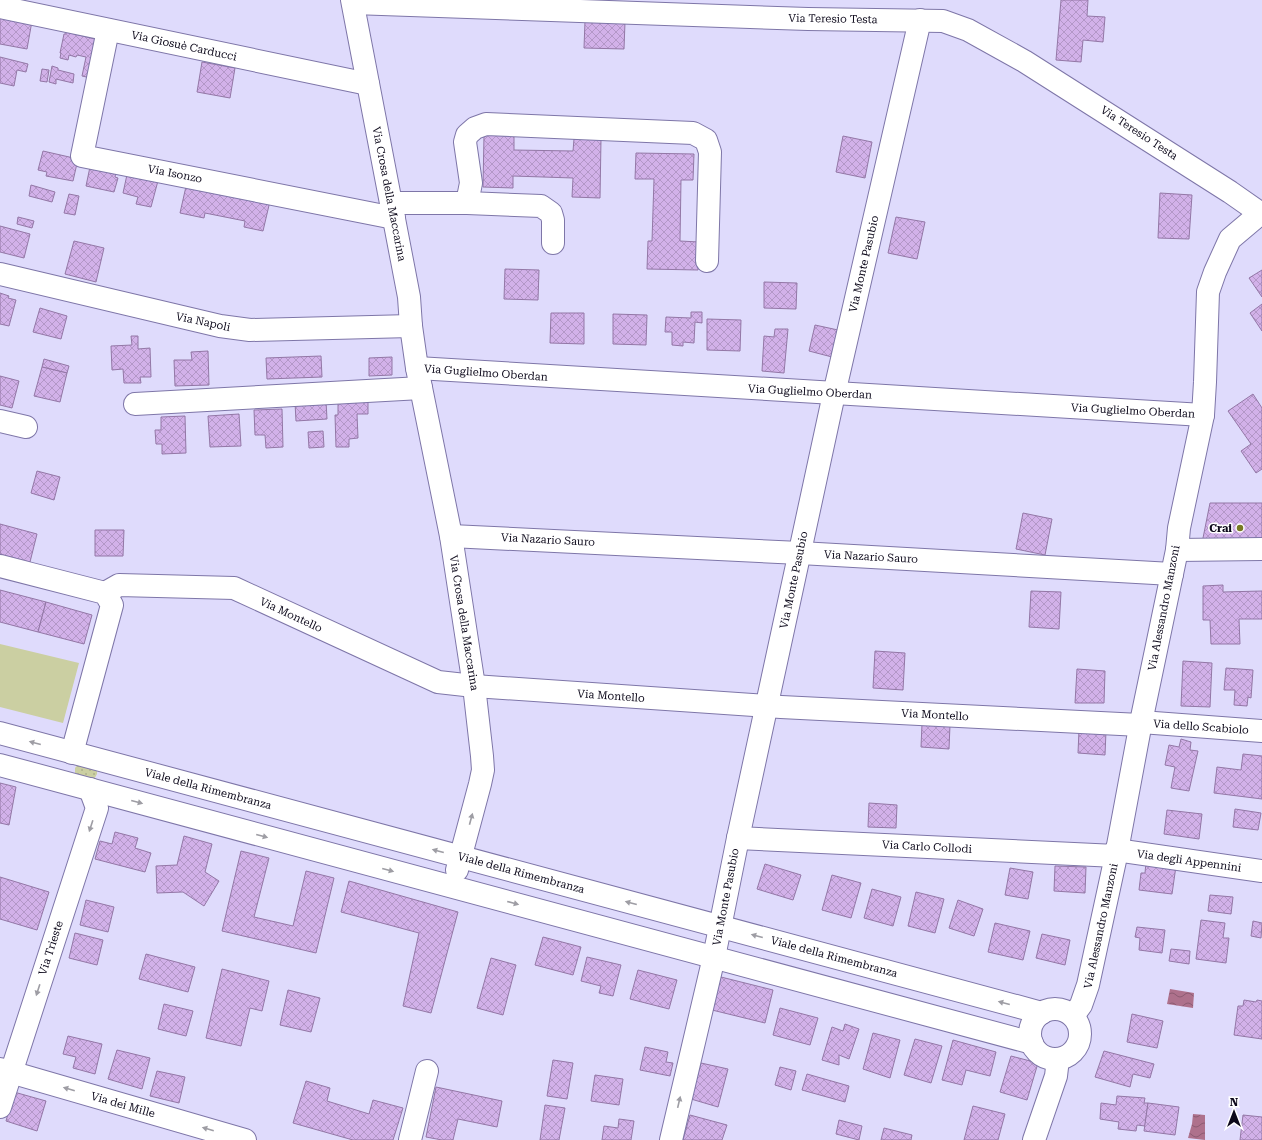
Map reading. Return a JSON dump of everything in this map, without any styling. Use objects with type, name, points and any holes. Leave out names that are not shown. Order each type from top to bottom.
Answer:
[{"type":"street","points":[[742,0],[747,8],[808,10]]},
{"type":"street","name":"Via Teresio Testa","points":[[352,2],[808,19],[943,21],[968,30],[1024,61],[1261,212]]},
{"type":"street","name":"Via Crosa della Maccarina","points":[[352,2],[408,297],[419,378],[451,536],[474,686],[483,770],[453,887]]},
{"type":"street","name":"Via Giosuè Carducci","points":[[0,7],[368,84]]},
{"type":"street","name":"Via Monte Pasubio","points":[[671,1140],[714,957],[766,706],[834,394],[920,20]]},
{"type":"street","name":"Via Isonzo","points":[[108,30],[82,156],[392,210]]},
{"type":"street","points":[[468,203],[471,183],[465,142],[467,135],[475,128],[486,124],[693,133],[706,140],[710,152],[707,262]]},
{"type":"street","points":[[392,210],[468,203],[541,206],[551,213],[553,220],[553,243]]},
{"type":"street","name":"Via Alessandro Manzoni","points":[[1073,1016],[1081,1005],[1088,985],[1116,853],[1140,724],[1177,550],[1179,528],[1203,415],[1208,292],[1215,272],[1230,239],[1261,212]]},
{"type":"street","name":"Via Napoli","points":[[0,274],[220,326],[250,330],[411,326]]},
{"type":"street","points":[[135,404],[419,378]]},
{"type":"street","name":"Via Guglielmo Oberdan","points":[[419,378],[834,394],[1203,415]]},
{"type":"street","points":[[0,421],[26,427]]},
{"type":"street","name":"Via Nazario Sauro","points":[[451,536],[800,553],[1172,574]]},
{"type":"street","points":[[1177,550],[1262,549]]},
{"type":"street","points":[[0,566],[106,593],[112,605],[71,753],[63,760],[63,778],[68,783]]},
{"type":"street","name":"Via Montello","points":[[106,593],[119,585],[234,588],[438,682],[474,686],[766,706],[1140,724]]},
{"type":"street","name":"Via dello Scabiolo","points":[[1140,724],[1262,731]]},
{"type":"street","name":"Viale della Rimembranza","points":[[0,733],[1042,1013]]},
{"type":"street","points":[[95,790],[104,789],[111,779],[112,768],[110,763]]},
{"type":"street","points":[[0,765],[1032,1043]]},
{"type":"street","name":"Via Trieste","points":[[0,1107],[5,1070],[97,808],[95,790]]},
{"type":"street","name":"Via Carlo Collodi","points":[[738,838],[1116,853]]},
{"type":"street","name":"Via degli Appennini","points":[[1116,853],[1262,871]]},
{"type":"street","points":[[1058,1009],[1066,1011],[1073,1016],[1080,1028],[1079,1042],[1071,1053],[1058,1059],[1045,1057],[1032,1043],[1031,1030],[1033,1023],[1042,1013],[1049,1010],[1058,1009]]},
{"type":"street","points":[[1034,1140],[1056,1076],[1058,1059]]},
{"type":"street","name":"Via dei Mille","points":[[5,1070],[245,1140]]},
{"type":"street","points":[[410,1140],[427,1071]]},
{"type":"green space","points":[[0,644],[79,663],[63,723],[0,707]]},
{"type":"green space","points":[[79,763],[97,770],[97,774],[93,781],[75,775],[75,768]]},
{"type":"water","points":[[1170,989],[1194,993],[1193,1008],[1167,1004]]},
{"type":"water","points":[[1193,1114],[1205,1115],[1205,1140],[1188,1138]]},
{"type":"building","points":[[1061,0],[1088,0],[1087,16],[1105,17],[1103,42],[1083,40],[1081,62],[1056,60]]},
{"type":"building","points":[[0,14],[32,21],[27,49],[0,44]]},
{"type":"building","points":[[585,21],[625,22],[624,49],[584,48]]},
{"type":"building","points":[[66,32],[103,41],[95,79],[82,76],[86,57],[69,55],[68,60],[60,58],[64,34],[66,34]]},
{"type":"building","points":[[0,57],[28,64],[26,72],[17,70],[14,86],[0,83]]},
{"type":"building","points":[[202,62],[235,68],[230,98],[197,92]]},
{"type":"building","points":[[52,66],[58,68],[58,70],[74,74],[73,83],[56,79],[56,84],[49,82]]},
{"type":"building","points":[[42,69],[49,70],[47,82],[40,81]]},
{"type":"building","points":[[484,135],[514,135],[514,150],[573,151],[574,139],[601,139],[600,198],[572,197],[573,178],[513,176],[513,188],[483,187]]},
{"type":"building","points":[[843,136],[872,142],[865,178],[836,172]]},
{"type":"building","points":[[43,151],[78,159],[73,181],[46,176],[47,172],[38,170]]},
{"type":"building","points":[[636,153],[694,154],[693,180],[681,180],[680,241],[699,242],[698,270],[647,269],[648,241],[652,241],[654,179],[635,179]]},
{"type":"building","points":[[91,162],[117,168],[115,177],[118,178],[114,192],[86,186]]},
{"type":"building","points":[[128,170],[159,177],[151,207],[136,204],[138,197],[123,193]]},
{"type":"building","points":[[187,182],[270,201],[263,231],[244,227],[245,221],[205,213],[204,218],[180,213]]},
{"type":"building","points":[[31,185],[55,192],[52,202],[29,196]]},
{"type":"building","points":[[1160,193],[1192,195],[1189,239],[1158,238]]},
{"type":"building","points":[[69,194],[79,196],[75,215],[64,213]]},
{"type":"building","points":[[18,217],[34,221],[32,228],[17,224]]},
{"type":"building","points":[[896,217],[925,222],[917,259],[888,253]]},
{"type":"building","points":[[0,226],[30,234],[24,258],[0,252]]},
{"type":"building","points":[[74,241],[104,248],[96,282],[65,274]]},
{"type":"building","points":[[505,269],[539,270],[538,300],[504,299]]},
{"type":"building","points":[[1262,270],[1262,297],[1249,278]]},
{"type":"building","points":[[764,282],[797,283],[796,309],[764,308]]},
{"type":"building","points":[[0,293],[9,296],[8,298],[16,300],[9,326],[0,324]]},
{"type":"building","points":[[1262,304],[1262,331],[1250,313]]},
{"type":"building","points":[[40,308],[67,316],[61,339],[33,332]]},
{"type":"building","points":[[691,312],[702,312],[702,323],[695,322],[694,343],[683,342],[683,346],[672,345],[672,332],[665,332],[666,317],[691,318]]},
{"type":"building","points":[[551,313],[584,313],[584,344],[550,343]]},
{"type":"building","points":[[613,314],[647,315],[646,345],[613,344]]},
{"type":"building","points":[[707,319],[741,320],[740,351],[707,350]]},
{"type":"building","points":[[815,325],[838,330],[832,357],[809,351]]},
{"type":"building","points":[[775,329],[788,329],[784,373],[762,371],[764,336],[774,337]]},
{"type":"building","points":[[131,336],[138,336],[138,349],[150,348],[151,377],[140,377],[141,383],[124,383],[123,369],[112,370],[111,346],[132,345]]},
{"type":"building","points":[[208,351],[209,385],[175,386],[174,360],[192,360],[191,352]]},
{"type":"building","points":[[321,356],[322,377],[267,379],[266,358]]},
{"type":"building","points":[[392,357],[392,375],[369,376],[369,358]]},
{"type":"building","points":[[44,359],[69,366],[67,373],[42,367]]},
{"type":"building","points":[[42,367],[67,373],[60,402],[34,396]]},
{"type":"building","points":[[0,376],[19,381],[12,408],[0,405]]},
{"type":"building","points":[[1253,394],[1262,408],[1262,469],[1256,473],[1241,451],[1251,444],[1228,411]]},
{"type":"building","points":[[368,399],[368,414],[357,414],[358,438],[349,439],[349,447],[336,447],[335,415],[338,415],[338,400]]},
{"type":"building","points":[[326,401],[327,419],[296,421],[295,403]]},
{"type":"building","points":[[282,409],[283,447],[266,448],[265,435],[255,435],[254,410]]},
{"type":"building","points":[[239,414],[241,446],[210,447],[208,416]]},
{"type":"building","points":[[185,416],[186,453],[162,454],[162,444],[156,444],[155,430],[161,430],[161,417]]},
{"type":"building","points":[[323,431],[324,447],[309,448],[308,432]]},
{"type":"building","points":[[37,471],[60,477],[54,500],[31,493]]},
{"type":"building","points":[[1210,503],[1262,503],[1262,542],[1202,543]]},
{"type":"building","points":[[1023,513],[1052,519],[1045,555],[1016,549]]},
{"type":"building","points":[[0,524],[37,534],[30,562],[0,554]]},
{"type":"building","points":[[95,530],[124,530],[123,556],[95,556]]},
{"type":"building","points":[[1223,585],[1223,592],[1262,591],[1262,619],[1239,619],[1240,644],[1211,644],[1210,620],[1203,620],[1203,586]]},
{"type":"building","points":[[0,590],[46,602],[38,632],[0,622]]},
{"type":"building","points":[[1031,591],[1061,592],[1059,629],[1029,627]]},
{"type":"building","points":[[46,602],[92,615],[84,644],[38,632]]},
{"type":"building","points":[[875,651],[905,653],[903,690],[873,688]]},
{"type":"building","points":[[1183,661],[1212,663],[1210,707],[1181,706]]},
{"type":"building","points":[[1226,668],[1253,670],[1251,698],[1248,697],[1247,706],[1234,705],[1235,690],[1224,690]]},
{"type":"building","points":[[1077,669],[1105,671],[1104,703],[1075,703]]},
{"type":"building","points":[[922,724],[950,725],[949,749],[921,747]]},
{"type":"building","points":[[1079,730],[1106,731],[1105,755],[1078,753]]},
{"type":"building","points":[[1181,739],[1191,742],[1190,750],[1198,751],[1189,791],[1171,788],[1175,767],[1165,765],[1169,745],[1179,747]]},
{"type":"building","points":[[1243,754],[1262,756],[1262,799],[1214,793],[1217,767],[1241,770]]},
{"type":"building","points":[[0,783],[16,787],[9,825],[0,823]]},
{"type":"building","points":[[869,803],[897,805],[896,828],[868,827]]},
{"type":"building","points":[[1235,809],[1261,813],[1258,830],[1233,827]]},
{"type":"building","points":[[1167,810],[1202,814],[1199,839],[1164,834]]},
{"type":"building","points":[[115,832],[138,838],[135,848],[151,853],[145,872],[95,859],[100,841],[112,844]]},
{"type":"building","points":[[184,836],[212,844],[205,872],[219,881],[204,906],[183,892],[157,893],[156,866],[177,865]]},
{"type":"building","points":[[241,851],[269,858],[254,917],[293,926],[306,871],[334,878],[316,953],[222,931]]},
{"type":"building","points":[[1146,862],[1176,866],[1172,894],[1139,890],[1141,873],[1145,873]]},
{"type":"building","points":[[765,864],[801,875],[793,900],[757,889]]},
{"type":"building","points":[[1055,866],[1086,867],[1085,893],[1054,891]]},
{"type":"building","points":[[1010,868],[1033,872],[1028,899],[1005,895]]},
{"type":"building","points":[[832,875],[861,883],[851,918],[822,910]]},
{"type":"building","points":[[0,877],[49,892],[37,930],[0,919]]},
{"type":"building","points":[[349,881],[458,912],[431,1013],[403,1006],[419,933],[341,912]]},
{"type":"building","points":[[872,889],[901,897],[893,926],[864,918]]},
{"type":"building","points":[[916,892],[944,899],[935,933],[908,926]]},
{"type":"building","points":[[1210,895],[1233,897],[1231,914],[1208,911]]},
{"type":"building","points":[[86,900],[114,907],[108,932],[80,925]]},
{"type":"building","points":[[958,900],[983,909],[974,936],[949,928]]},
{"type":"building","points":[[1201,920],[1225,923],[1223,938],[1229,938],[1226,963],[1196,959]]},
{"type":"building","points":[[1253,921],[1262,923],[1261,938],[1251,936]]},
{"type":"building","points":[[995,923],[1030,931],[1023,960],[988,952]]},
{"type":"building","points":[[1137,927],[1165,930],[1162,953],[1139,950],[1140,938],[1135,937]]},
{"type":"building","points":[[75,933],[103,940],[97,965],[69,958]]},
{"type":"building","points":[[1042,934],[1070,940],[1065,965],[1036,958]]},
{"type":"building","points":[[543,937],[581,947],[573,975],[535,965]]},
{"type":"building","points":[[1171,949],[1190,951],[1189,964],[1169,961]]},
{"type":"building","points":[[146,954],[195,967],[188,992],[139,979]]},
{"type":"building","points":[[587,957],[621,965],[613,996],[599,993],[601,986],[581,981]]},
{"type":"building","points":[[491,958],[516,965],[503,1015],[477,1008]]},
{"type":"building","points":[[222,969],[269,981],[262,1011],[250,1008],[241,1046],[206,1038]]},
{"type":"building","points":[[638,970],[677,980],[669,1009],[630,999]]},
{"type":"building","points":[[721,977],[773,990],[765,1023],[712,1010]]},
{"type":"building","points":[[288,990],[320,998],[311,1032],[280,1025]]},
{"type":"building","points":[[1244,1000],[1256,1002],[1257,1000],[1262,1001],[1262,1039],[1234,1035],[1238,1006],[1243,1006]]},
{"type":"building","points":[[164,1004],[193,1011],[186,1036],[158,1029]]},
{"type":"building","points":[[780,1008],[818,1018],[810,1045],[773,1035]]},
{"type":"building","points":[[1132,1014],[1163,1021],[1157,1048],[1127,1042]]},
{"type":"building","points":[[845,1024],[859,1029],[849,1059],[839,1055],[839,1065],[822,1060],[832,1027],[843,1031]]},
{"type":"building","points":[[873,1033],[900,1040],[890,1078],[863,1069]]},
{"type":"building","points":[[68,1036],[102,1044],[95,1074],[73,1068],[76,1057],[63,1054]]},
{"type":"building","points":[[915,1039],[942,1046],[931,1083],[904,1075]]},
{"type":"building","points":[[953,1040],[996,1052],[990,1076],[966,1070],[962,1085],[942,1080]]},
{"type":"building","points":[[645,1047],[668,1052],[666,1062],[673,1063],[670,1076],[640,1070]]},
{"type":"building","points":[[117,1050],[150,1058],[142,1089],[108,1079]]},
{"type":"building","points":[[1104,1051],[1154,1064],[1150,1078],[1133,1074],[1130,1087],[1095,1077]]},
{"type":"building","points":[[1011,1056],[1038,1063],[1027,1100],[1000,1092]]},
{"type":"building","points":[[553,1060],[573,1063],[567,1099],[547,1096]]},
{"type":"building","points":[[701,1063],[728,1069],[718,1107],[691,1099]]},
{"type":"building","points":[[780,1067],[796,1071],[791,1090],[775,1085]]},
{"type":"building","points":[[157,1071],[185,1077],[179,1103],[150,1096]]},
{"type":"building","points":[[807,1074],[849,1086],[845,1102],[802,1090]]},
{"type":"building","points":[[595,1075],[623,1079],[619,1105],[591,1101]]},
{"type":"building","points":[[306,1081],[330,1088],[327,1101],[369,1114],[373,1100],[403,1108],[393,1140],[353,1140],[293,1123]]},
{"type":"building","points":[[436,1087],[502,1101],[497,1127],[458,1119],[453,1140],[442,1140],[426,1137]]},
{"type":"building","points":[[14,1092],[46,1101],[37,1131],[6,1121]]},
{"type":"building","points":[[1117,1096],[1145,1098],[1144,1103],[1148,1103],[1145,1126],[1137,1125],[1136,1131],[1118,1129],[1119,1122],[1100,1119],[1101,1103],[1116,1105]]},
{"type":"building","points":[[1148,1103],[1179,1107],[1175,1135],[1144,1131]]},
{"type":"building","points":[[545,1105],[565,1108],[559,1140],[540,1140]]},
{"type":"building","points":[[973,1106],[1005,1114],[998,1140],[964,1140]]},
{"type":"building","points":[[690,1115],[727,1125],[722,1140],[683,1140]]},
{"type":"building","points":[[1243,1115],[1262,1117],[1262,1140],[1240,1140]]},
{"type":"building","points":[[619,1119],[634,1121],[631,1140],[602,1140],[604,1126],[618,1128]]},
{"type":"building","points":[[839,1120],[862,1126],[859,1140],[836,1134]]},
{"type":"building","points":[[884,1128],[912,1135],[911,1140],[881,1140]]},
{"type":"place","name":"Crai","points":[[1240,528]]}]
